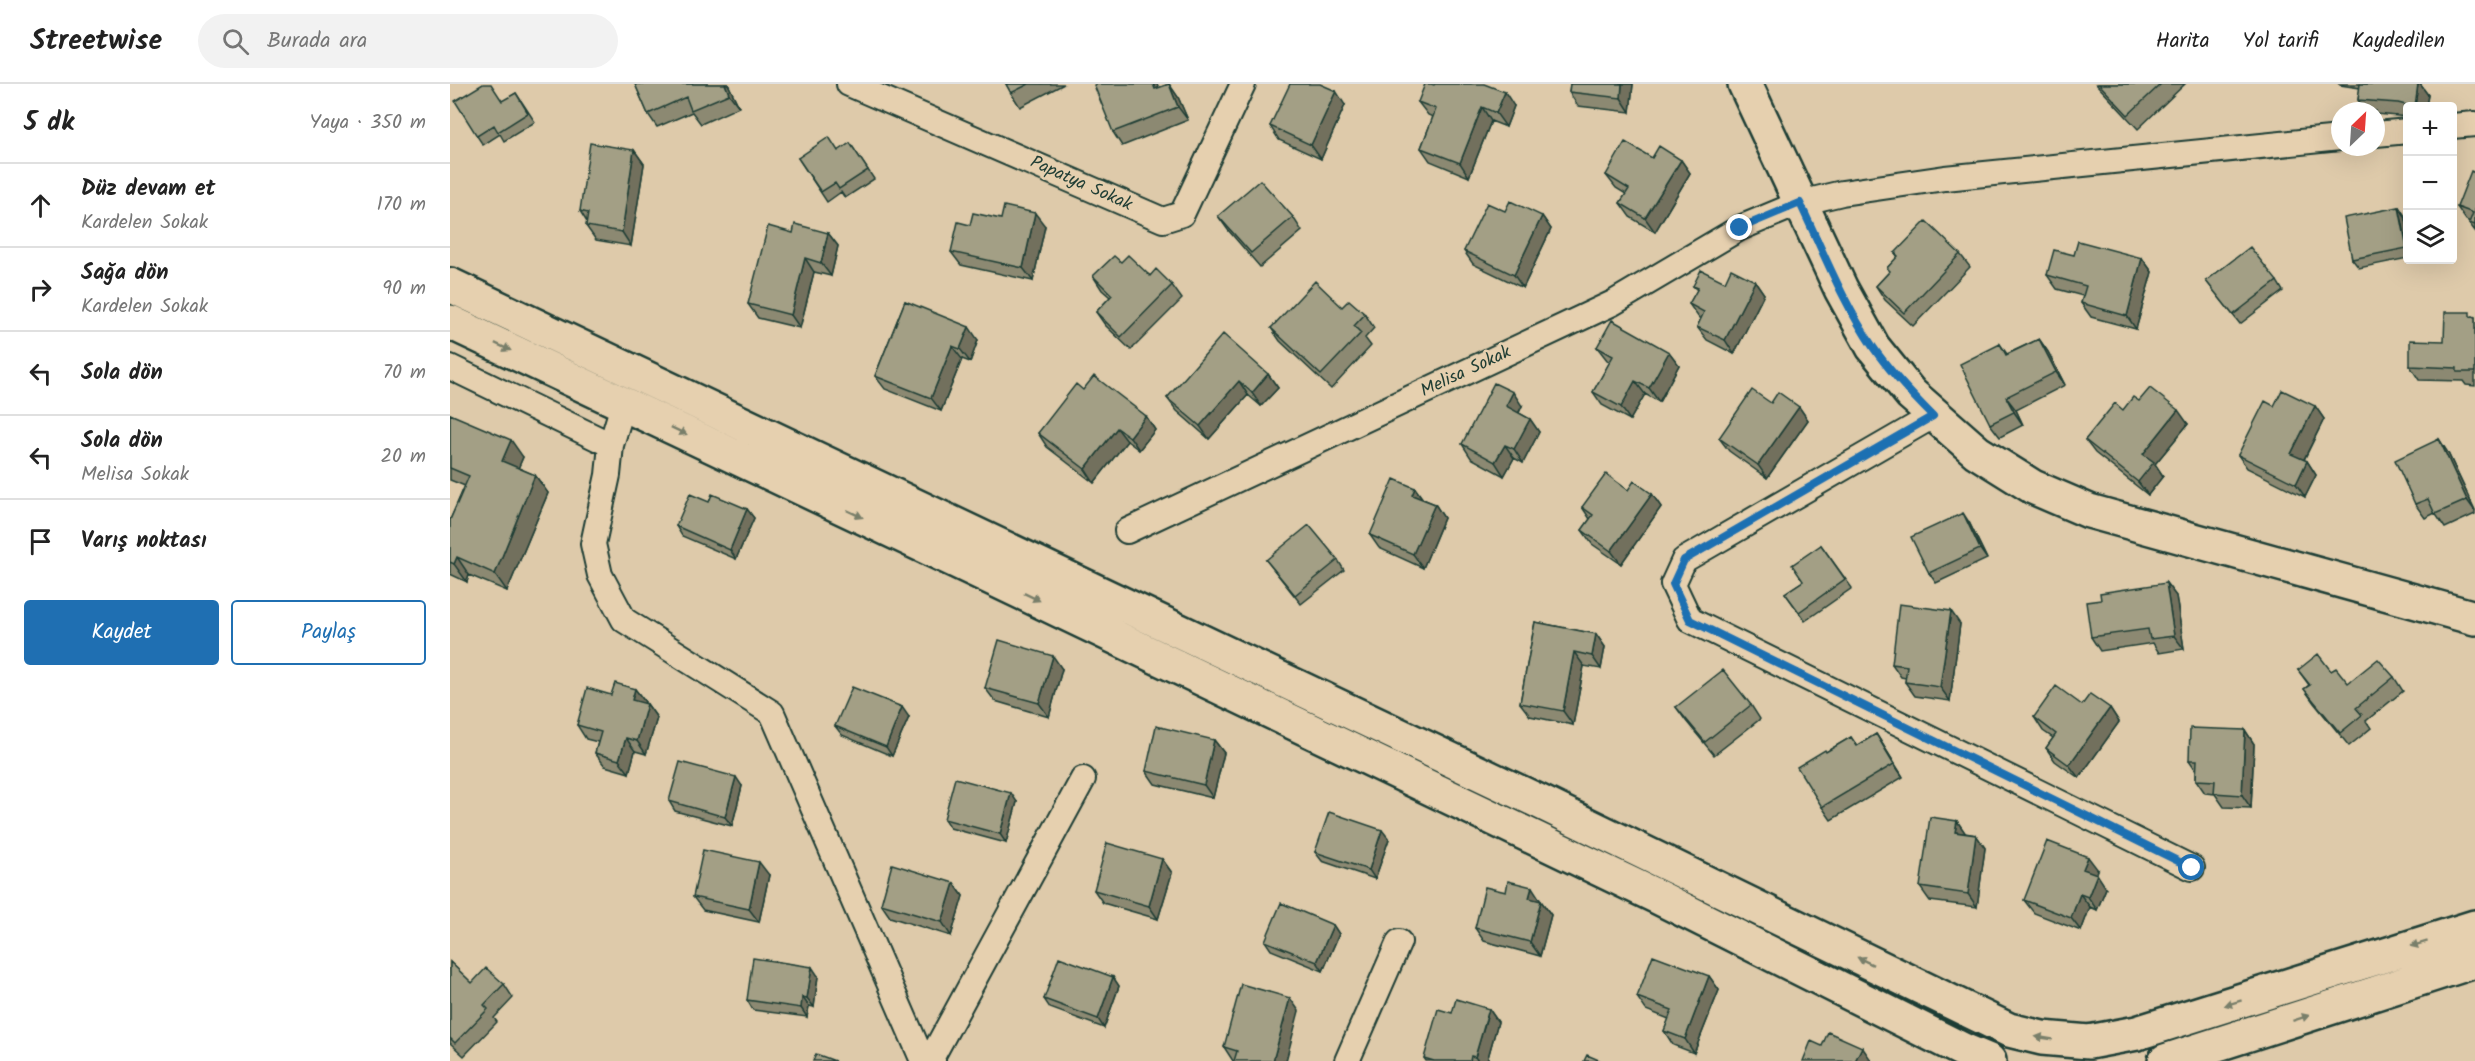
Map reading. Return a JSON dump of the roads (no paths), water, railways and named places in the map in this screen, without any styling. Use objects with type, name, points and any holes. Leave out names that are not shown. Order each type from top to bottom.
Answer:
[{"type":"main road","points":[[1745,84],[1840,289],[1873,347],[1911,394],[1933,416],[1977,452],[2033,488],[2089,511],[2475,618]]},
{"type":"main road","points":[[450,285],[1529,797],[2008,1046],[2042,1038],[2089,1042],[2137,1033],[2475,927]]},
{"type":"main road","points":[[450,322],[1656,896],[1942,1040],[1989,1061]]},
{"type":"main road","points":[[2165,1061],[2475,961]]},
{"type":"street","name":"Papatya Sokak","points":[[849,84],[1162,219],[1182,214],[1243,84]]},
{"type":"street","points":[[2457,126],[2475,124]]},
{"type":"street","points":[[2385,133],[2403,131]]},
{"type":"street","name":"Melisa Sokak","points":[[1127,531],[1613,303],[1740,228],[1800,203],[1842,193],[1945,178],[2331,139]]},
{"type":"street","points":[[450,367],[611,445]]},
{"type":"street","points":[[623,405],[611,445],[608,475],[592,544],[600,576],[624,620],[772,712],[923,1061]]},
{"type":"street","points":[[1933,416],[1684,560],[1673,584],[1690,620],[2192,868]]},
{"type":"street","points":[[933,1061],[933,1054],[1083,779]]},
{"type":"street","points":[[1347,1061],[1399,942]]}]
